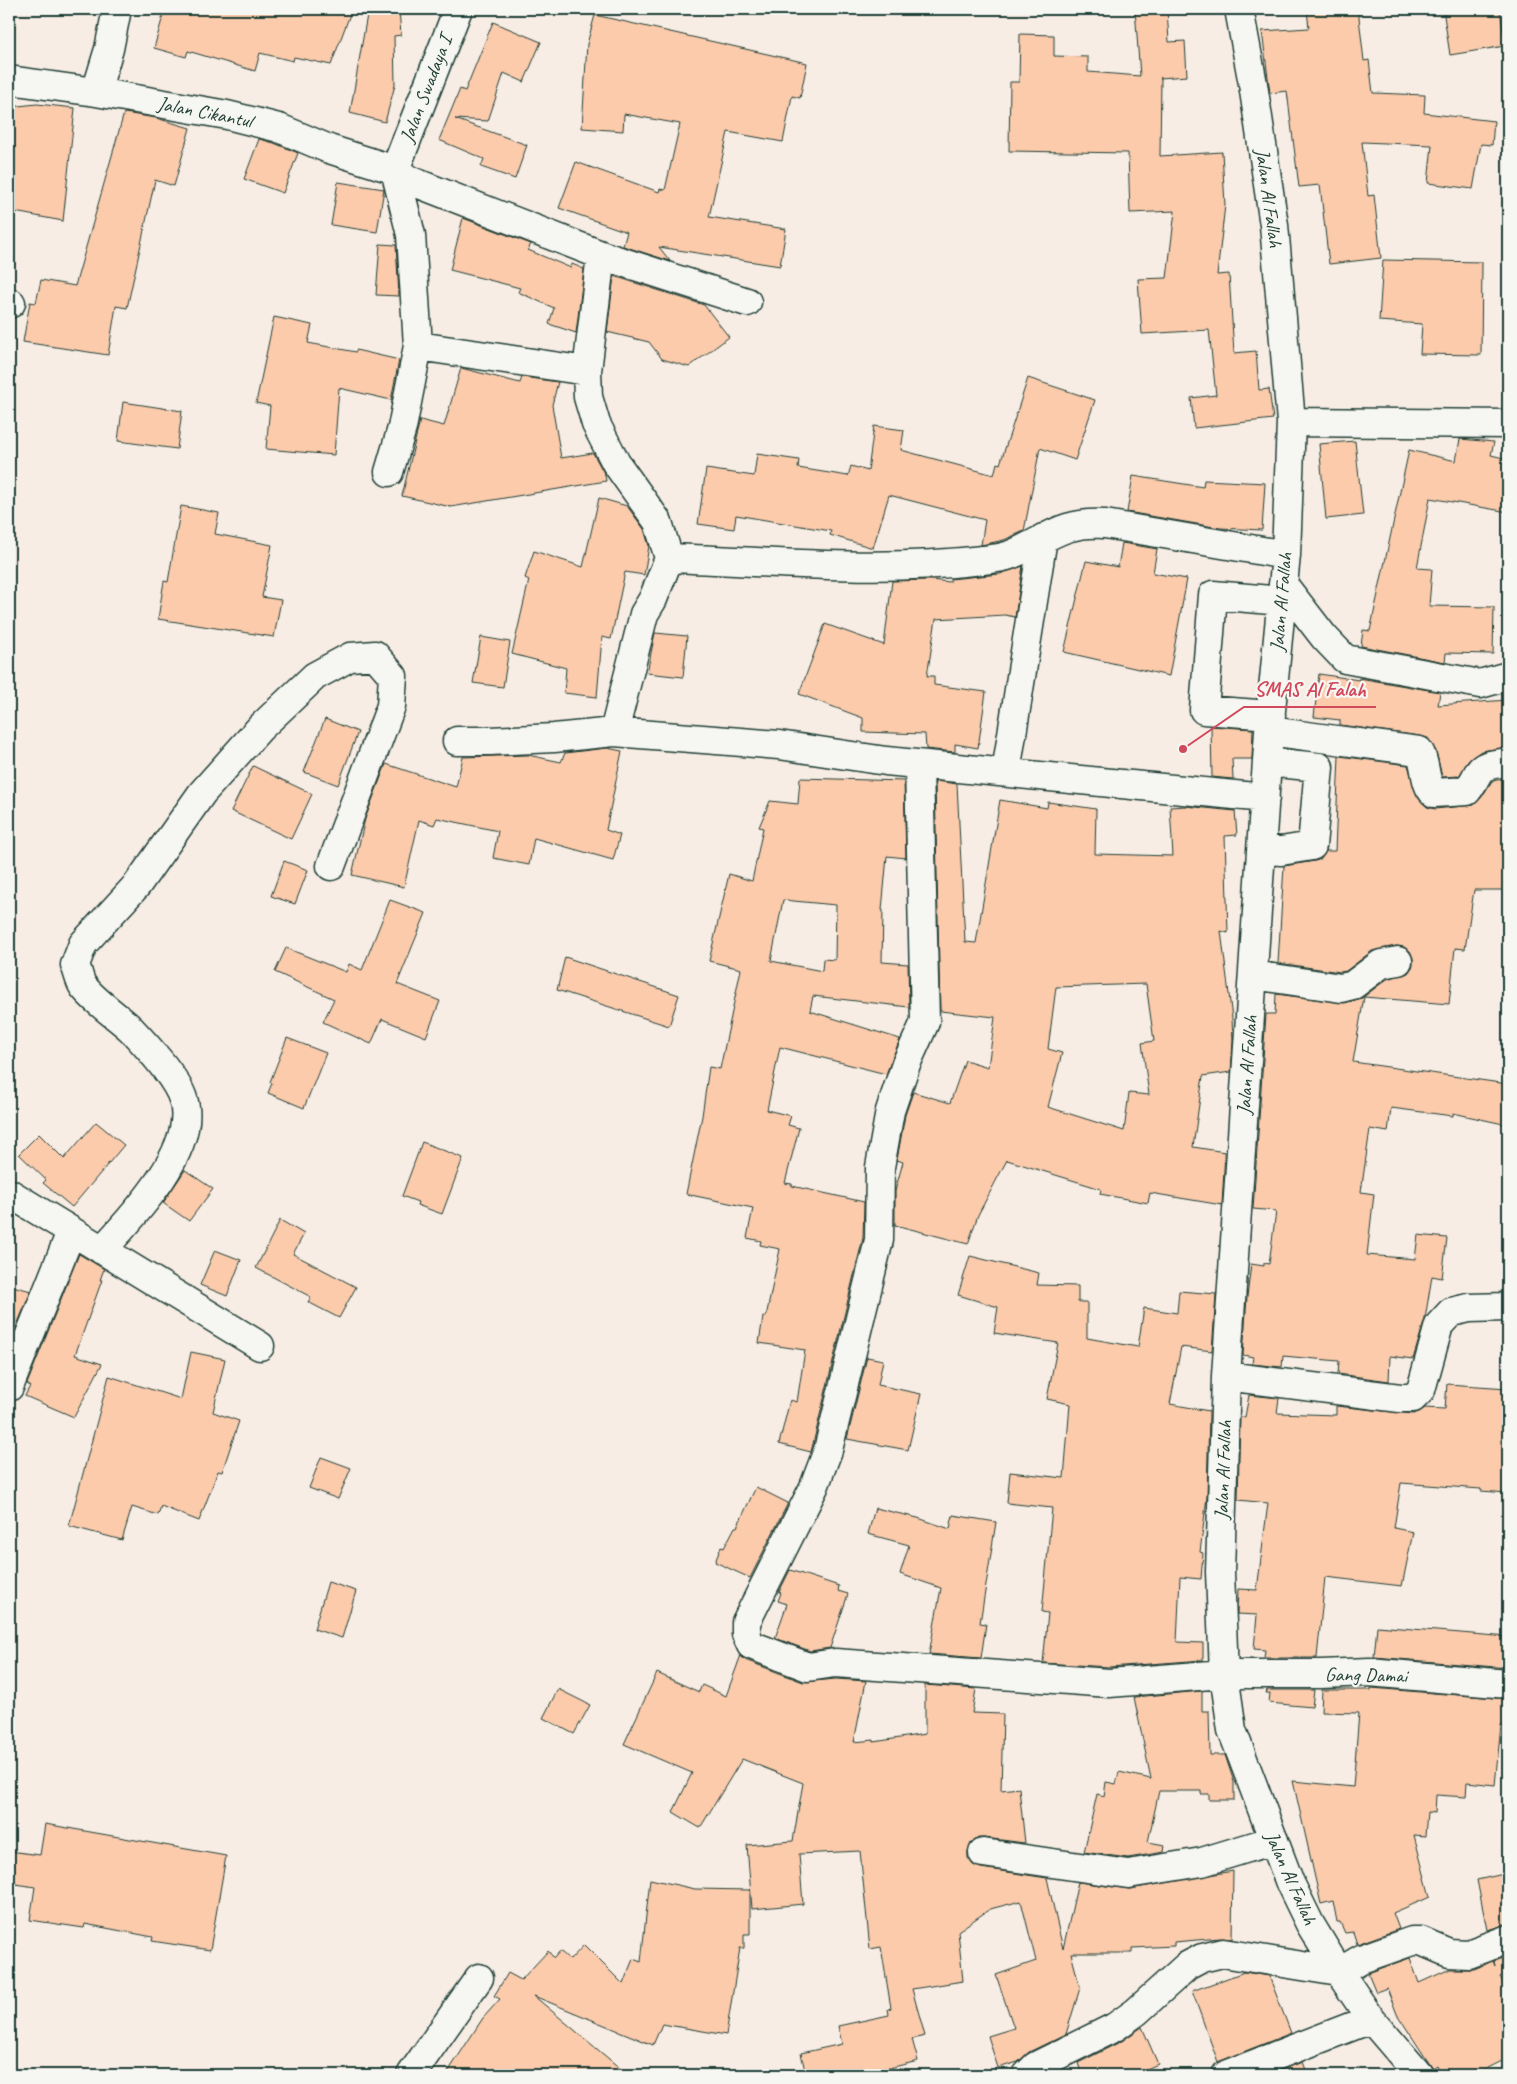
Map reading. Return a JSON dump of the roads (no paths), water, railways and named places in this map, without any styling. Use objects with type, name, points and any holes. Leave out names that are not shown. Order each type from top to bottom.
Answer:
[{"type":"street","points":[[96,92],[109,49],[117,9]]},
{"type":"street","name":"Jalan Swadaya I","points":[[395,170],[458,9]]},
{"type":"street","name":"Jalan Al Fallah","points":[[1239,9],[1253,84],[1274,225],[1291,422],[1286,555],[1267,762],[1226,1376],[1220,1572],[1224,1674],[1232,1730],[1290,1883],[1310,1924],[1339,1972],[1371,2018],[1419,2075]]},
{"type":"street","name":"Jalan Cikantul","points":[[9,80],[96,92],[227,116],[279,128],[330,149],[395,170],[409,180],[601,255],[747,302]]},
{"type":"street","points":[[388,472],[402,428],[418,346],[411,235],[395,170]]},
{"type":"street","points":[[601,255],[588,370],[588,397],[596,424],[616,463],[658,522],[669,558],[653,599],[644,614],[614,732]]},
{"type":"street","points":[[418,346],[588,370]]},
{"type":"street","points":[[1291,422],[1508,424]]},
{"type":"street","points":[[669,558],[876,567],[956,563],[1008,556],[1062,529],[1089,523],[1105,524],[1286,555]]},
{"type":"street","points":[[1006,772],[1043,538]]},
{"type":"street","points":[[1508,676],[1480,684],[1346,659],[1283,592],[1213,595],[1204,710],[1419,751],[1423,757],[1429,789],[1434,793],[1467,791],[1473,784],[1478,772],[1486,766],[1508,762]]},
{"type":"street","points":[[102,1250],[132,1218],[159,1181],[184,1136],[186,1116],[183,1098],[170,1076],[132,1030],[83,985],[75,965],[83,944],[137,885],[202,793],[260,728],[315,676],[350,657],[375,655],[393,676],[391,706],[331,866]]},
{"type":"street","points":[[457,740],[490,741],[554,738],[614,732],[779,745],[919,765],[1265,798]]},
{"type":"street","points":[[1262,849],[1281,851],[1312,846],[1319,767],[1267,762]]},
{"type":"street","name":"Gang Damai","points":[[919,765],[925,1022],[906,1064],[890,1111],[880,1167],[879,1240],[828,1450],[814,1487],[746,1622],[746,1634],[751,1645],[808,1667],[835,1663],[1109,1683],[1224,1674],[1369,1672],[1508,1684]]},
{"type":"street","points":[[1253,975],[1341,988],[1353,985],[1381,964],[1398,961]]},
{"type":"street","points":[[9,1193],[70,1232],[260,1346]]},
{"type":"street","points":[[9,1387],[15,1355],[70,1232]]},
{"type":"street","points":[[1226,1376],[1400,1398],[1413,1398],[1421,1390],[1439,1325],[1451,1312],[1469,1308],[1508,1307]]},
{"type":"street","points":[[983,1853],[1128,1874],[1202,1862],[1274,1840]]},
{"type":"street","points":[[1028,2075],[1036,2066],[1115,2027],[1136,2012],[1187,1966],[1202,1958],[1223,1953],[1339,1972],[1361,1959],[1412,1941],[1421,1941],[1449,1952],[1468,1954],[1508,1939]]},
{"type":"street","points":[[411,2075],[479,1978]]},
{"type":"street","points":[[1226,2075],[1371,2018]]},
{"type":"place","name":"SMAS Al Falah","points":[[1183,749]]}]
